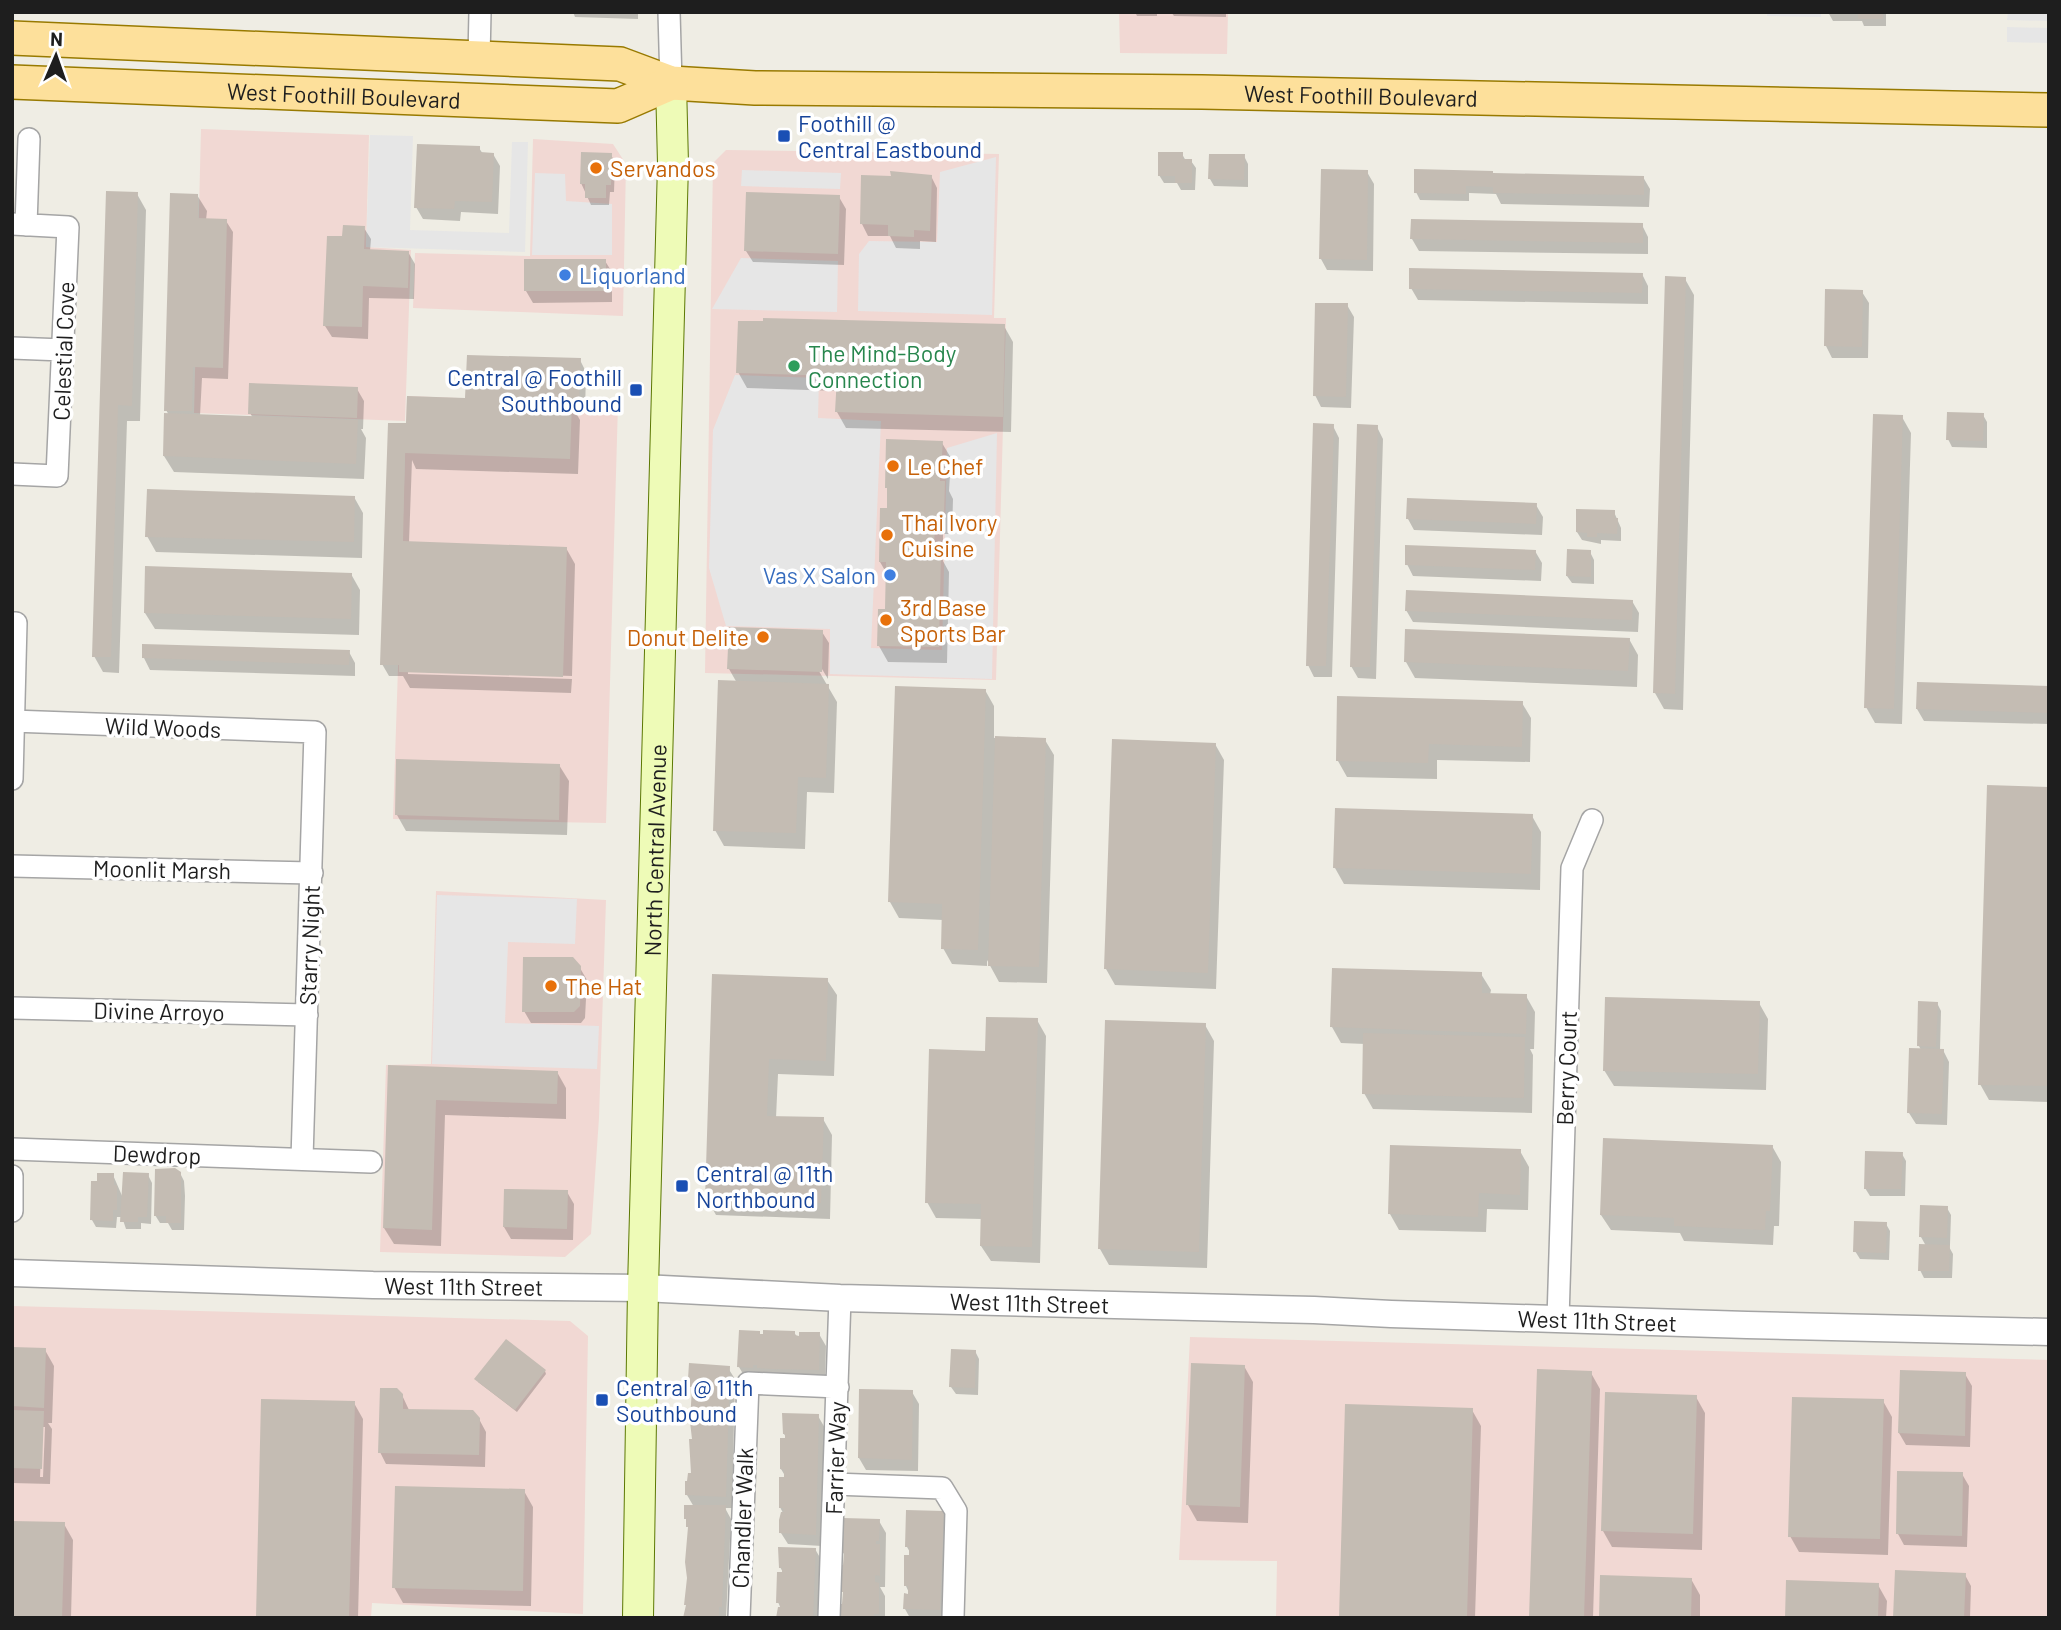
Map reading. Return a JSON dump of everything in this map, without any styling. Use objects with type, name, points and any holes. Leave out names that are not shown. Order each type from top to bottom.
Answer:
[{"type":"main road","name":"West Foothill Boulevard","points":[[12,38],[620,64],[671,83],[755,88],[1216,92],[2049,110]]},
{"type":"main road","points":[[16,82],[37,67],[52,62],[162,66],[173,62],[180,55],[183,46]]},
{"type":"main road","points":[[237,91],[239,82],[247,75],[259,72],[365,74],[373,70],[387,55]]},
{"type":"main road","name":"West Foothill Boulevard","points":[[16,82],[618,106],[671,83]]},
{"type":"main road","name":"North Central Avenue","points":[[638,1618],[643,1288],[673,157],[671,83]]},
{"type":"street","points":[[479,58],[481,12]]},
{"type":"street","points":[[669,12],[671,83]]},
{"type":"street","points":[[19,225],[29,139]]},
{"type":"street","name":"Celestial Cove","points":[[12,474],[57,476],[68,227],[19,225]]},
{"type":"street","points":[[12,348],[63,350]]},
{"type":"street","points":[[12,779],[14,623]]},
{"type":"street","name":"Wild Woods","points":[[13,721],[315,732]]},
{"type":"street","name":"Starry Night","points":[[302,1159],[315,732]]},
{"type":"street","name":"Berry Court","points":[[1558,1319],[1572,868],[1592,820]]},
{"type":"street","name":"Moonlit Marsh","points":[[12,866],[312,873]]},
{"type":"street","name":"Divine Arroyo","points":[[12,1008],[307,1015]]},
{"type":"street","name":"Dewdrop","points":[[12,1149],[371,1161]]},
{"type":"street","points":[[12,1176],[12,1208]]},
{"type":"street","name":"West 11th Street","points":[[12,1273],[373,1285],[643,1288],[840,1298],[2049,1332]]},
{"type":"street","name":"Farrier Way","points":[[829,1618],[840,1298]]},
{"type":"street","name":"Chandler Walk","points":[[739,1618],[748,1383],[838,1387]]},
{"type":"street","points":[[834,1484],[942,1488],[956,1511],[953,1618]]},
{"type":"shaded area","points":[[1119,12],[1228,12],[1227,54],[1120,53]]},
{"type":"shaded area","points":[[1767,12],[1821,12],[1821,17],[1767,16]]},
{"type":"shaded area","points":[[2008,12],[2049,12],[2049,21],[2007,20]]},
{"type":"shaded area","points":[[2007,27],[2049,28],[2049,43],[2007,42]]},
{"type":"shaded area","points":[[201,129],[369,135],[366,247],[411,250],[405,421],[194,413]]},
{"type":"shaded area","points":[[370,135],[413,136],[410,230],[509,233],[512,142],[528,142],[525,252],[366,247]]},
{"type":"shaded area","points":[[533,139],[613,144],[626,164],[623,316],[413,308],[415,253],[530,256]]},
{"type":"shaded area","points":[[726,150],[999,154],[994,318],[1006,318],[996,680],[705,673],[713,163]]},
{"type":"shaded area","points":[[996,157],[992,315],[858,311],[859,254],[869,241],[937,242],[940,172]]},
{"type":"shaded area","points":[[742,170],[841,173],[840,189],[741,186]]},
{"type":"shaded area","points":[[535,173],[565,174],[566,201],[612,204],[612,255],[532,255]]},
{"type":"shaded area","points":[[741,258],[838,261],[837,312],[712,309]]},
{"type":"shaded area","points":[[735,375],[819,378],[818,418],[881,421],[871,648],[942,650],[947,448],[997,433],[992,679],[830,674],[830,629],[726,626],[709,568],[713,430]]},
{"type":"shaded area","points":[[407,396],[618,404],[606,823],[393,819]]},
{"type":"shaded area","points":[[436,891],[606,900],[599,1118],[591,1234],[565,1257],[380,1252],[386,1065],[431,1064]]},
{"type":"shaded area","points":[[437,895],[577,899],[575,944],[508,942],[505,1023],[599,1026],[597,1069],[432,1064]]},
{"type":"shaded area","points":[[12,1306],[570,1321],[588,1336],[583,1614],[372,1603],[371,1618],[12,1618]]},
{"type":"shaded area","points":[[1190,1337],[2049,1360],[2049,1618],[1276,1618],[1277,1561],[1179,1560]]},
{"type":"building","points":[[1858,12],[1883,12],[1883,19],[1858,19]]},
{"type":"building","points":[[417,144],[480,146],[480,152],[494,153],[492,202],[455,201],[454,209],[414,208]]},
{"type":"building","name":"Servandos","points":[[581,152],[612,153],[611,185],[606,185],[606,198],[585,198],[585,184],[580,184]]},
{"type":"building","points":[[1158,152],[1183,152],[1183,159],[1192,159],[1192,183],[1175,183],[1175,176],[1158,176]]},
{"type":"building","points":[[1209,154],[1245,154],[1244,180],[1208,179]]},
{"type":"building","points":[[1321,169],[1368,170],[1367,260],[1319,259]]},
{"type":"building","points":[[1414,169],[1644,176],[1644,195],[1493,193],[1493,187],[1466,186],[1466,194],[1414,193]]},
{"type":"building","points":[[890,171],[932,175],[930,231],[914,230],[914,237],[888,236],[888,225],[860,224],[861,175],[891,176]]},
{"type":"building","points":[[106,191],[138,192],[132,406],[118,405],[111,657],[92,657]]},
{"type":"building","points":[[746,192],[840,195],[838,254],[744,251]]},
{"type":"building","points":[[170,193],[198,194],[198,218],[227,219],[223,368],[193,367],[192,411],[164,411]]},
{"type":"building","points":[[1411,219],[1643,223],[1643,243],[1410,239]]},
{"type":"building","points":[[343,225],[365,226],[364,249],[409,251],[408,288],[363,286],[362,327],[323,326],[327,236],[342,236]]},
{"type":"building","name":"Liquorland","points":[[524,259],[606,259],[606,291],[524,291]]},
{"type":"building","points":[[1409,268],[1643,273],[1642,293],[1409,289]]},
{"type":"building","points":[[1665,276],[1686,277],[1675,694],[1653,693]]},
{"type":"building","points":[[1825,289],[1863,290],[1862,347],[1824,346]]},
{"type":"building","points":[[1315,303],[1348,303],[1346,397],[1313,396]]},
{"type":"building","points":[[763,318],[1005,324],[1003,417],[835,412],[837,376],[736,373],[738,321],[763,321]]},
{"type":"building","points":[[467,355],[581,358],[579,402],[572,402],[570,459],[405,453],[403,541],[567,547],[563,677],[399,672],[399,665],[380,665],[388,423],[406,423],[407,396],[465,398]]},
{"type":"building","points":[[249,383],[358,387],[357,418],[248,414]]},
{"type":"building","points":[[1947,412],[1984,413],[1983,441],[1946,440]]},
{"type":"building","points":[[164,413],[358,420],[356,464],[163,456]]},
{"type":"building","points":[[1873,414],[1903,415],[1894,709],[1864,708]]},
{"type":"building","points":[[1313,423],[1334,424],[1326,666],[1306,666]]},
{"type":"building","points":[[1357,424],[1378,425],[1370,667],[1350,667]]},
{"type":"building","points":[[886,439],[943,441],[940,481],[945,481],[944,519],[935,519],[934,554],[941,554],[939,647],[877,646],[878,609],[885,609],[886,562],[879,562],[880,508],[887,508]]},
{"type":"building","points":[[147,489],[355,496],[354,542],[145,537]]},
{"type":"building","points":[[1407,498],[1537,503],[1536,524],[1406,519]]},
{"type":"building","points":[[1576,509],[1615,510],[1615,518],[1618,518],[1617,534],[1597,533],[1597,537],[1587,537],[1587,533],[1576,532]]},
{"type":"building","points":[[1405,545],[1536,550],[1535,570],[1405,565]]},
{"type":"building","points":[[1567,549],[1591,550],[1591,577],[1566,576]]},
{"type":"building","points":[[145,566],[352,573],[351,619],[144,613]]},
{"type":"building","points":[[1406,590],[1633,600],[1632,620],[1405,611]]},
{"type":"building","points":[[729,627],[823,630],[822,672],[727,669]]},
{"type":"building","points":[[1405,629],[1630,638],[1628,671],[1404,662]]},
{"type":"building","points":[[142,644],[350,650],[349,665],[142,658]]},
{"type":"building","points":[[718,680],[829,684],[826,778],[798,777],[796,833],[713,831]]},
{"type":"building","points":[[1917,682],[2049,686],[2049,713],[1916,709]]},
{"type":"building","points":[[895,686],[986,689],[978,950],[941,949],[942,904],[888,902]]},
{"type":"building","points":[[1337,696],[1523,701],[1522,747],[1429,744],[1428,763],[1336,761]]},
{"type":"building","points":[[995,736],[1046,738],[1039,967],[988,966]]},
{"type":"building","points":[[1112,739],[1216,743],[1208,973],[1104,969]]},
{"type":"building","points":[[396,759],[560,764],[559,820],[395,815]]},
{"type":"building","points":[[1987,785],[2049,787],[2049,1086],[1978,1085]]},
{"type":"building","points":[[1335,808],[1533,814],[1531,874],[1333,868]]},
{"type":"building","name":"The Hat","points":[[523,957],[573,957],[581,966],[580,1006],[574,1012],[522,1012]]},
{"type":"building","points":[[1332,968],[1482,972],[1482,993],[1527,994],[1526,1034],[1330,1027]]},
{"type":"building","points":[[712,974],[828,978],[826,1061],[769,1059],[767,1116],[824,1117],[821,1203],[705,1200]]},
{"type":"building","points":[[1605,997],[1760,1001],[1758,1074],[1603,1071]]},
{"type":"building","points":[[1918,1001],[1938,1002],[1936,1047],[1917,1046]]},
{"type":"building","points":[[986,1017],[1038,1018],[1032,1247],[980,1246],[981,1204],[925,1203],[929,1049],[985,1051]]},
{"type":"building","points":[[1105,1020],[1206,1023],[1199,1252],[1098,1249]]},
{"type":"building","points":[[1363,1033],[1525,1037],[1524,1098],[1362,1094]]},
{"type":"building","points":[[1909,1048],[1944,1049],[1942,1114],[1907,1113]]},
{"type":"building","points":[[388,1065],[558,1071],[557,1104],[436,1100],[432,1230],[383,1228]]},
{"type":"building","points":[[1603,1138],[1773,1145],[1770,1211],[1766,1211],[1765,1230],[1674,1226],[1674,1218],[1600,1215]]},
{"type":"building","points":[[1390,1145],[1521,1149],[1520,1195],[1479,1193],[1478,1217],[1388,1214]]},
{"type":"building","points":[[1865,1151],[1903,1152],[1901,1189],[1864,1189]]},
{"type":"building","points":[[175,1168],[181,1172],[181,1223],[166,1223],[166,1216],[154,1216],[155,1169]]},
{"type":"building","points":[[123,1172],[149,1173],[147,1217],[138,1217],[138,1222],[120,1222]]},
{"type":"building","points":[[97,1173],[114,1173],[117,1210],[113,1210],[113,1221],[90,1220],[91,1181],[97,1181]]},
{"type":"building","points":[[504,1189],[568,1190],[567,1229],[503,1227]]},
{"type":"building","points":[[1920,1205],[1948,1206],[1947,1238],[1919,1237]]},
{"type":"building","points":[[1854,1221],[1887,1222],[1886,1253],[1853,1252]]},
{"type":"building","points":[[1919,1244],[1950,1245],[1949,1271],[1918,1271]]},
{"type":"building","points":[[739,1330],[760,1331],[760,1334],[763,1334],[763,1330],[795,1331],[795,1335],[799,1336],[799,1332],[820,1332],[819,1370],[757,1368],[757,1365],[753,1365],[753,1368],[737,1367]]},
{"type":"building","points":[[506,1339],[546,1370],[515,1410],[474,1379]]},
{"type":"building","points":[[12,1347],[46,1348],[44,1408],[12,1406]]},
{"type":"building","points":[[951,1349],[976,1350],[975,1388],[949,1387]]},
{"type":"building","points":[[689,1363],[730,1366],[726,1497],[685,1495],[685,1481],[688,1473],[691,1473],[689,1439],[692,1439],[692,1387],[688,1379]]},
{"type":"building","points":[[1191,1363],[1245,1365],[1240,1507],[1186,1505]]},
{"type":"building","points":[[1537,1369],[1592,1371],[1584,1618],[1529,1618]]},
{"type":"building","points":[[1900,1370],[1966,1372],[1965,1436],[1898,1433]]},
{"type":"building","points":[[380,1388],[397,1388],[403,1394],[403,1409],[473,1410],[480,1418],[479,1455],[378,1453]]},
{"type":"building","points":[[859,1389],[913,1390],[912,1460],[858,1458]]},
{"type":"building","points":[[1605,1392],[1697,1395],[1693,1534],[1601,1531]]},
{"type":"building","points":[[1792,1397],[1884,1399],[1880,1539],[1788,1537]]},
{"type":"building","points":[[261,1399],[355,1401],[349,1618],[256,1618]]},
{"type":"building","points":[[1345,1404],[1473,1408],[1467,1618],[1339,1618]]},
{"type":"building","points":[[12,1410],[44,1411],[42,1469],[12,1468]]},
{"type":"building","points":[[782,1413],[819,1414],[816,1535],[779,1533],[779,1520],[781,1512],[784,1512],[783,1508],[779,1508],[779,1477],[784,1477],[784,1470],[780,1469],[780,1438],[785,1438]]},
{"type":"building","points":[[1897,1471],[1963,1472],[1962,1536],[1896,1534]]},
{"type":"building","points":[[395,1486],[525,1489],[523,1591],[392,1588]]},
{"type":"building","points":[[684,1505],[726,1505],[722,1607],[719,1607],[719,1618],[683,1618],[686,1605],[685,1562],[688,1527],[684,1519]]},
{"type":"building","points":[[906,1510],[944,1511],[940,1610],[903,1609],[904,1593],[908,1594],[908,1586],[904,1586],[904,1555],[909,1555],[909,1547],[905,1547]]},
{"type":"building","points":[[843,1518],[880,1519],[879,1541],[876,1541],[876,1544],[880,1544],[880,1576],[875,1575],[875,1582],[879,1583],[879,1614],[874,1614],[874,1618],[839,1618],[843,1592],[840,1592],[844,1553],[841,1553]]},
{"type":"building","points":[[12,1521],[65,1522],[62,1618],[12,1618]]},
{"type":"building","points":[[778,1547],[816,1548],[813,1618],[776,1618],[780,1607],[780,1603],[776,1603],[777,1572],[782,1572],[782,1568],[779,1568]]},
{"type":"building","points":[[1895,1570],[1966,1573],[1964,1618],[1893,1618]]},
{"type":"building","points":[[1600,1575],[1692,1578],[1691,1618],[1599,1618]]},
{"type":"building","points":[[1786,1580],[1879,1583],[1878,1618],[1785,1618]]},
{"type":"place","name":"Foothill @ Central Eastbound","points":[[784,136]]},
{"type":"place","name":"Servandos","points":[[596,168]]},
{"type":"place","name":"Liquorland","points":[[565,275]]},
{"type":"place","name":"The Mind-Body Connection","points":[[794,366]]},
{"type":"place","name":"Central @ Foothill Southbound","points":[[636,390]]},
{"type":"place","name":"Le Chef","points":[[893,466]]},
{"type":"place","name":"Thai Ivory Cuisine","points":[[887,535]]},
{"type":"place","name":"Vas X Salon","points":[[890,575]]},
{"type":"place","name":"3rd Base Sports Bar","points":[[886,620]]},
{"type":"place","name":"Donut Delite","points":[[763,637]]},
{"type":"place","name":"The Hat","points":[[551,986]]},
{"type":"place","name":"Central @ 11th Northbound","points":[[682,1186]]},
{"type":"place","name":"Central @ 11th Southbound","points":[[602,1400]]}]
